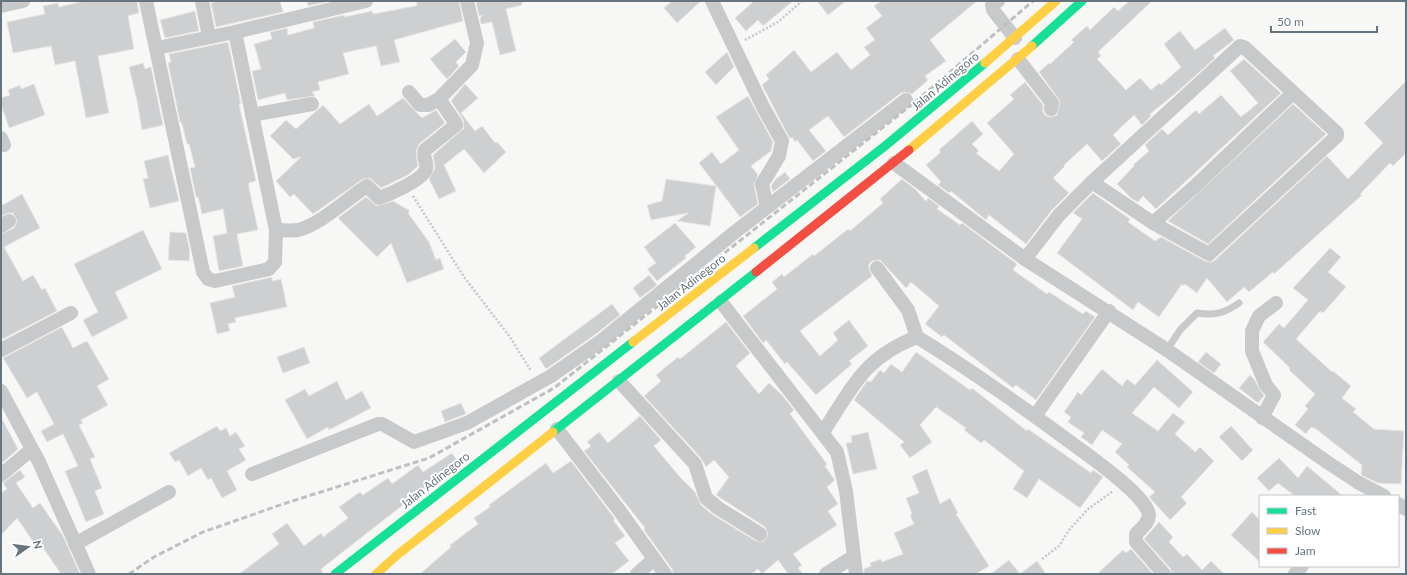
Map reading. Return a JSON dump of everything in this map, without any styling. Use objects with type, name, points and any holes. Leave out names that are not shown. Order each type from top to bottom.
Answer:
[{"type":"highway","name":"Jalan Adinegoro","points":[[335,574],[381,537],[558,402],[885,146],[1015,38],[1056,1]]},
{"type":"highway","points":[[376,574],[396,556],[720,302],[894,163],[1018,59],[1082,1]]},
{"type":"highway","points":[[415,511],[418,525],[423,530],[429,531]]},
{"type":"highway","points":[[381,537],[387,537],[396,549],[396,556]]},
{"type":"street","points":[[1,6],[23,1]]},
{"type":"street","points":[[146,1],[203,272],[208,279],[215,280],[269,269],[275,262],[276,230],[235,32]]},
{"type":"street","points":[[202,1],[209,37]]},
{"type":"street","points":[[157,48],[235,32],[366,1]]},
{"type":"street","points":[[410,92],[422,106],[428,105],[439,99],[467,72],[475,58],[477,43],[467,1]]},
{"type":"street","points":[[712,1],[763,107],[782,141],[779,156],[762,184],[767,207]]},
{"type":"street","points":[[998,1],[992,6],[993,10],[1015,38]]},
{"type":"street","points":[[1025,259],[1059,215],[1092,182],[1240,46],[1244,47],[1337,133],[1338,136],[1211,254],[1206,254],[1153,223],[1092,182]]},
{"type":"street","points":[[1018,59],[1052,104],[1051,109]]},
{"type":"street","points":[[1153,223],[1194,187],[1293,93]]},
{"type":"street","points":[[276,230],[296,230],[305,228],[368,186],[379,198],[406,185],[426,170],[425,150],[456,125],[439,99]]},
{"type":"street","points":[[252,474],[378,424],[382,424],[414,442],[467,423],[538,384],[601,341],[735,232],[906,100]]},
{"type":"street","points":[[252,115],[312,104]]},
{"type":"street","points":[[894,163],[1025,259],[1109,311],[1167,350],[1262,418],[1375,494]]},
{"type":"street","points":[[735,232],[750,251]]},
{"type":"street","points":[[877,268],[908,310],[917,337],[1035,416],[1123,484],[1141,502],[1148,511],[1149,516],[1148,521],[1136,534],[1136,542],[1164,574]]},
{"type":"street","points":[[720,302],[800,407],[823,432],[837,452],[846,491],[856,574]]},
{"type":"street","points":[[1262,418],[1274,395],[1266,385],[1252,351],[1252,331],[1259,316],[1276,303]]},
{"type":"street","points":[[1035,416],[1109,311]]},
{"type":"street","points":[[1,350],[72,313]]},
{"type":"street","points":[[823,432],[860,375],[887,351],[917,337]]},
{"type":"street","points":[[619,381],[695,464],[706,498],[718,508],[760,534]]},
{"type":"street","points":[[1,391],[32,449],[89,574]]},
{"type":"street","points":[[557,429],[665,574]]},
{"type":"street","points":[[1,475],[32,449]]},
{"type":"street","points":[[75,544],[169,492]]},
{"type":"street","points":[[826,574],[853,557]]},
{"type":"street","points":[[636,574],[654,560]]},
{"type":"lane","points":[[1167,350],[1180,330],[1197,313],[1216,315],[1228,311],[1239,303]]},
{"type":"path","points":[[734,46],[778,22],[802,1]]},
{"type":"path","points":[[406,185],[464,277],[510,337],[538,384]]},
{"type":"path","points":[[1042,559],[1059,546],[1069,530],[1087,510],[1123,484]]},
{"type":"building","points":[[84,1],[137,1],[139,13],[128,16],[134,49],[98,56],[109,113],[86,118],[75,61],[55,65],[51,46],[13,53],[7,22],[45,14],[43,6],[58,3],[59,7]]},
{"type":"building","points":[[219,1],[280,1],[283,12],[216,27],[211,3]]},
{"type":"building","points":[[307,1],[325,1],[326,2],[308,6]]},
{"type":"building","points":[[416,1],[459,1],[463,21],[394,40],[400,62],[381,66],[376,46],[343,53],[349,74],[318,82],[320,90],[312,92],[315,96],[287,100],[285,93],[258,100],[252,71],[261,69],[254,44],[272,39],[270,32],[287,28],[288,35],[314,28],[313,22],[344,15],[344,17],[372,11],[373,14],[415,6],[417,5]]},
{"type":"building","points":[[476,1],[522,1],[522,5],[506,9],[516,51],[500,55],[492,22],[481,24],[480,18],[483,15],[479,16]]},
{"type":"building","points":[[672,1],[701,1],[677,23],[664,8]]},
{"type":"building","points":[[754,1],[793,1],[763,26],[758,20],[746,31],[735,18]]},
{"type":"building","points":[[817,1],[846,1],[828,15]]},
{"type":"building","points":[[882,1],[977,1],[930,40],[946,61],[925,76],[928,80],[912,94],[905,92],[901,93],[844,137],[828,116],[809,130],[826,151],[813,161],[797,140],[795,142],[792,137],[790,139],[762,85],[769,79],[766,75],[794,50],[811,72],[837,52],[851,70],[870,55],[864,47],[875,40],[866,28],[882,16],[874,6]]},
{"type":"building","points":[[1129,1],[1152,1],[1098,52],[1101,56],[1097,59],[1126,90],[1140,78],[1151,90],[1159,83],[1161,85],[1181,67],[1164,44],[1180,31],[1195,50],[1225,28],[1234,40],[1213,56],[1215,58],[1150,114],[1151,116],[1142,125],[1134,115],[1113,135],[1121,144],[1102,161],[1087,144],[1064,165],[1065,166],[1053,178],[1069,193],[1052,210],[1026,244],[989,215],[986,220],[951,191],[949,193],[938,185],[941,182],[926,165],[941,152],[939,150],[972,121],[983,134],[972,144],[979,151],[976,153],[999,171],[1014,154],[987,123],[1014,99],[1010,95],[1025,82],[1043,105],[1043,112],[1045,115],[1050,117],[1057,115],[1060,101],[1039,72],[1074,42],[1071,40],[1087,26],[1090,30],[1114,7],[1118,11]]},
{"type":"building","points":[[195,11],[199,31],[165,38],[160,20]]},
{"type":"building","points":[[455,39],[466,52],[456,62],[459,66],[447,79],[430,59]]},
{"type":"building","points":[[228,42],[241,104],[239,104],[256,181],[249,183],[249,188],[258,230],[237,234],[243,266],[219,271],[213,236],[227,233],[223,209],[202,214],[198,197],[196,197],[190,168],[195,167],[189,144],[187,144],[182,124],[180,122],[168,63],[171,62],[169,54]]},
{"type":"building","points":[[727,52],[734,67],[716,85],[705,72]]},
{"type":"building","points":[[1244,59],[1281,93],[1156,209],[1143,196],[1138,202],[1131,198],[1117,184],[1134,166],[1133,165],[1149,151],[1145,145],[1162,129],[1168,135],[1196,110],[1199,114],[1221,95],[1241,117],[1258,103],[1230,71]]},
{"type":"building","points":[[143,63],[145,69],[151,67],[163,125],[142,130],[129,67]]},
{"type":"building","points":[[1406,81],[1406,153],[1393,166],[1390,163],[1360,194],[1362,195],[1274,274],[1273,272],[1249,292],[1244,287],[1227,302],[1207,278],[1197,293],[1185,284],[1184,286],[1182,284],[1159,317],[1138,302],[1133,310],[1057,253],[1082,219],[1073,213],[1093,193],[1130,219],[1128,222],[1155,241],[1161,237],[1205,261],[1214,261],[1327,156],[1348,179],[1383,143],[1364,123]]},
{"type":"building","points":[[34,84],[45,115],[9,128],[1,104],[1,98],[10,95],[8,90],[20,85],[21,89]]},
{"type":"building","points":[[465,84],[478,98],[461,113],[475,131],[482,126],[495,143],[497,142],[506,152],[484,173],[464,149],[444,165],[456,191],[439,199],[429,179],[435,168],[433,155],[464,128],[463,119],[451,101]]},
{"type":"building","points":[[748,96],[773,142],[771,151],[751,166],[758,175],[754,185],[758,204],[740,217],[699,163],[712,152],[721,164],[739,150],[716,117]]},
{"type":"building","points":[[403,98],[422,118],[436,110],[445,123],[419,144],[416,152],[418,166],[408,175],[381,188],[370,178],[363,179],[313,214],[294,194],[290,197],[276,181],[301,157],[293,159],[270,136],[286,120],[296,129],[323,105],[340,124],[369,104],[377,116]]},
{"type":"building","points":[[1293,104],[1326,134],[1208,244],[1168,221]]},
{"type":"building","points":[[168,155],[179,201],[150,208],[143,179],[148,178],[144,161]]},
{"type":"building","points":[[785,172],[790,179],[773,192],[771,186],[775,180]]},
{"type":"building","points":[[666,179],[716,186],[710,226],[677,221],[688,213],[651,220],[647,205],[662,201]]},
{"type":"building","points":[[902,179],[915,189],[926,201],[928,198],[939,206],[937,209],[960,225],[962,223],[1017,264],[1013,270],[1047,294],[1049,292],[1083,314],[1086,311],[1095,317],[1036,400],[1016,385],[1013,388],[944,335],[942,337],[925,324],[939,306],[911,282],[906,288],[880,260],[872,261],[869,264],[869,269],[872,276],[800,331],[820,356],[838,340],[833,333],[849,320],[868,346],[849,361],[852,364],[816,395],[787,362],[785,364],[766,340],[763,343],[743,316],[777,289],[772,282],[782,274],[784,277],[848,229],[850,231],[883,203],[880,199]]},
{"type":"building","points":[[22,194],[40,228],[4,247],[23,281],[33,275],[42,290],[45,288],[57,311],[3,339],[1,335],[1,234],[14,228],[17,221],[13,213],[8,213],[1,216],[1,206]]},
{"type":"building","points":[[366,197],[377,206],[393,201],[410,211],[408,213],[429,242],[436,260],[440,258],[444,269],[407,283],[391,243],[377,257],[338,218]]},
{"type":"building","points":[[675,223],[696,247],[685,256],[686,258],[657,281],[647,269],[656,263],[644,247]]},
{"type":"building","points":[[143,230],[162,269],[115,292],[128,318],[92,337],[83,320],[98,312],[74,264]]},
{"type":"building","points":[[170,232],[186,233],[190,251],[189,261],[168,260]]},
{"type":"building","points":[[1330,248],[1341,257],[1328,272],[1346,287],[1323,313],[1320,311],[1296,339],[1332,372],[1333,371],[1351,386],[1342,398],[1356,409],[1353,412],[1374,429],[1404,431],[1401,484],[1378,483],[1363,476],[1361,474],[1362,465],[1316,429],[1311,427],[1306,434],[1295,425],[1308,409],[1305,406],[1315,394],[1289,370],[1290,368],[1263,342],[1279,324],[1284,328],[1308,300],[1293,288]]},
{"type":"building","points":[[649,275],[657,285],[640,298],[633,288]]},
{"type":"building","points":[[272,277],[272,281],[281,279],[287,307],[235,318],[236,322],[228,324],[230,331],[217,334],[210,303],[235,297],[232,286]]},
{"type":"building","points":[[612,304],[620,315],[596,334],[546,369],[539,358]]},
{"type":"building","points":[[726,322],[750,353],[736,366],[759,394],[769,383],[782,395],[794,410],[790,414],[827,464],[825,466],[835,480],[827,487],[838,504],[828,511],[837,525],[793,554],[802,565],[798,568],[803,574],[788,574],[778,560],[762,574],[758,569],[751,574],[673,574],[672,569],[644,530],[645,528],[584,451],[591,446],[587,442],[599,432],[608,443],[640,416],[661,440],[654,446],[679,476],[695,492],[701,505],[713,515],[756,541],[764,541],[768,534],[765,527],[716,495],[729,477],[714,460],[706,467],[701,458],[644,396],[661,381],[656,375],[678,357],[680,359]]},
{"type":"building","points":[[62,327],[73,348],[87,341],[109,379],[97,386],[108,405],[81,420],[83,423],[79,425],[95,457],[90,459],[102,488],[95,491],[104,514],[86,522],[65,471],[78,466],[63,434],[47,442],[41,431],[54,424],[37,392],[27,398],[3,358]]},
{"type":"building","points":[[304,347],[310,363],[283,373],[277,357]]},
{"type":"building","points":[[916,352],[970,390],[972,388],[1027,431],[1028,429],[1091,473],[1093,470],[1103,477],[1080,508],[1039,479],[1027,498],[1013,489],[1024,471],[984,440],[981,443],[964,430],[966,428],[936,407],[920,425],[932,442],[910,458],[900,445],[904,442],[854,400],[867,381],[871,382],[880,370],[884,373],[891,364],[902,372]]},
{"type":"building","points":[[1206,352],[1221,364],[1214,373],[1198,362]]},
{"type":"building","points":[[1157,360],[1193,392],[1179,408],[1154,387],[1132,413],[1158,431],[1173,413],[1185,422],[1175,434],[1195,452],[1200,447],[1214,461],[1181,497],[1187,503],[1170,520],[1149,497],[1155,492],[1127,467],[1129,465],[1115,452],[1122,444],[1102,430],[1092,445],[1081,437],[1084,433],[1068,422],[1071,417],[1064,412],[1078,392],[1081,395],[1102,369],[1122,386],[1127,379],[1135,385]]},
{"type":"building","points":[[1250,375],[1264,396],[1258,403],[1239,388]]},
{"type":"building","points":[[337,381],[346,400],[362,391],[371,408],[329,430],[328,427],[307,439],[285,400],[305,389],[309,396]]},
{"type":"building","points":[[461,403],[466,414],[445,422],[441,411]]},
{"type":"building","points":[[1,417],[18,449],[1,464]]},
{"type":"building","points":[[217,426],[220,431],[226,428],[230,436],[236,432],[245,446],[239,449],[246,460],[227,471],[237,490],[222,498],[211,478],[208,480],[201,468],[188,476],[179,460],[175,462],[169,453]]},
{"type":"building","points":[[1231,426],[1253,450],[1242,461],[1219,437]]},
{"type":"building","points":[[868,432],[877,469],[853,474],[846,443],[852,442],[851,436]]},
{"type":"building","points":[[452,453],[458,462],[321,569],[323,574],[239,574],[279,544],[272,534],[287,523],[304,546],[321,533],[323,537],[348,518],[339,507],[360,492],[363,495],[388,478],[392,484],[418,465],[423,472]]},
{"type":"building","points":[[1279,458],[1298,478],[1307,466],[1342,495],[1294,495],[1278,483],[1269,491],[1257,478]]},
{"type":"building","points":[[571,461],[615,519],[613,520],[625,536],[615,543],[629,561],[612,574],[420,574],[451,547],[450,545],[478,524],[474,518],[490,507],[489,505],[546,463],[553,473]]},
{"type":"building","points":[[927,469],[940,504],[950,498],[958,513],[956,514],[989,566],[976,574],[864,574],[864,569],[871,566],[870,563],[881,559],[882,562],[903,554],[894,533],[914,524],[906,498],[919,493],[912,476]]},
{"type":"building","points":[[20,470],[25,477],[16,483],[33,508],[40,503],[63,536],[80,574],[61,574],[42,546],[38,549],[17,518],[1,535],[1,493],[7,489],[3,483]]},
{"type":"building","points":[[1252,512],[1259,519],[1259,561],[1231,535]]},
{"type":"building","points":[[1159,522],[1173,537],[1169,542],[1183,557],[1187,554],[1202,570],[1211,561],[1224,574],[1172,574],[1170,568],[1144,539]]},
{"type":"building","points":[[1131,549],[1153,574],[1097,574],[1123,550],[1126,553]]},
{"type":"building","points":[[1009,560],[1020,574],[991,574]]},
{"type":"building","points":[[1037,561],[1046,574],[1020,574]]},
{"type":"railway","points":[[129,574],[154,557],[203,532],[286,503],[429,458],[554,388],[915,102],[1033,1]]},
{"type":"traffic: fast","points":[[1032,46],[1082,1]]},
{"type":"traffic: fast","points":[[754,248],[885,146],[985,63]]},
{"type":"traffic: fast","points":[[553,432],[756,272]]},
{"type":"traffic: fast","points":[[335,574],[633,342]]},
{"type":"traffic: slow","points":[[985,63],[1056,1]]},
{"type":"traffic: slow","points":[[909,150],[1032,46]]},
{"type":"traffic: slow","points":[[633,342],[754,248]]},
{"type":"traffic: slow","points":[[376,574],[396,556],[553,432]]},
{"type":"traffic: jam","points":[[756,272],[909,150]]}]
